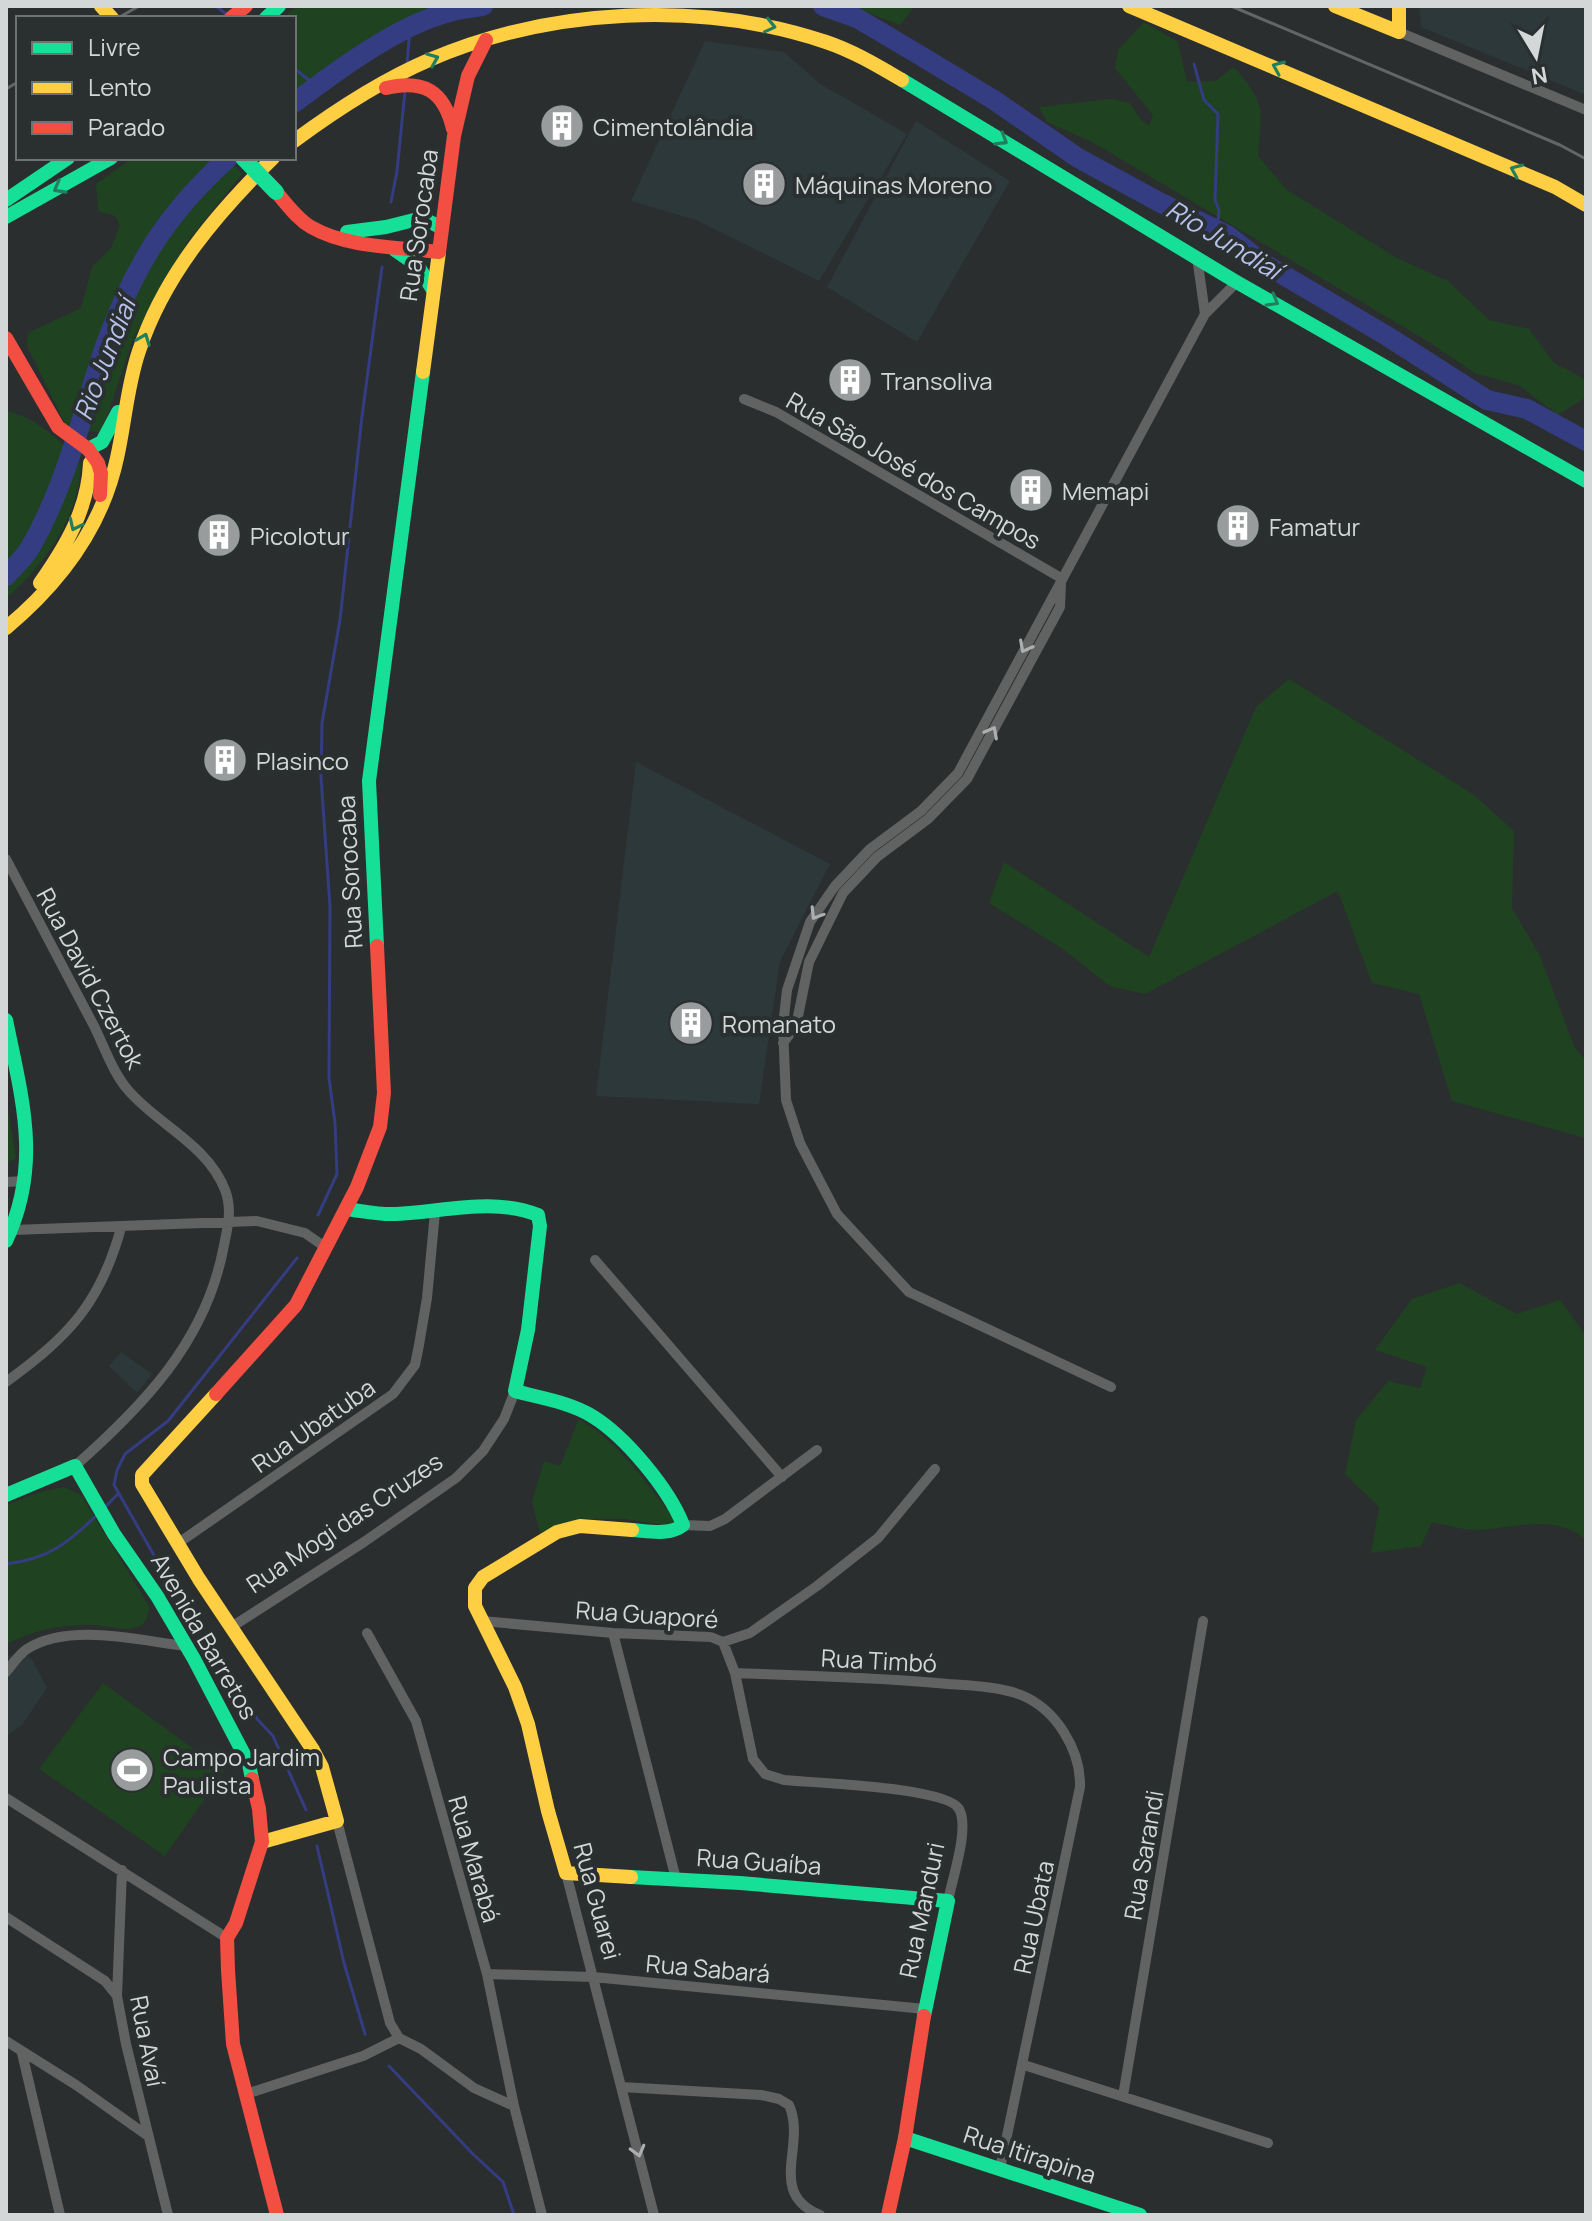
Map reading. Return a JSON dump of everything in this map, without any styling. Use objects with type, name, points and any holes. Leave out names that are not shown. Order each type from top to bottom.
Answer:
[{"type":"street","points":[[1129,6],[1540,181],[1586,205]]},
{"type":"street","points":[[1335,6],[1586,110]]},
{"type":"street","points":[[1399,6],[1399,32]]},
{"type":"street","points":[[296,140],[354,99],[428,61],[519,30],[584,17],[638,13],[706,15],[746,20],[800,33],[880,67],[1237,282],[1586,481]]},
{"type":"street","name":"Rua Sorocaba","points":[[177,1544],[142,1484],[142,1475],[296,1305],[370,1156],[383,1110],[369,781],[372,742],[400,560],[454,136],[468,76],[486,40]]},
{"type":"street","points":[[354,99],[400,84],[422,86],[436,95],[447,108],[454,136]]},
{"type":"street","points":[[6,200],[65,160]]},
{"type":"street","points":[[6,217],[107,160]]},
{"type":"street","points":[[245,160],[300,218],[314,228],[367,242],[439,252]]},
{"type":"street","points":[[79,444],[102,442],[108,434],[129,389],[151,321],[175,277],[230,202],[271,160]]},
{"type":"street","points":[[330,234],[386,227],[422,218],[449,184]]},
{"type":"street","points":[[422,218],[442,228]]},
{"type":"street","points":[[367,242],[400,252],[414,260],[423,269],[433,290]]},
{"type":"street","points":[[1197,257],[1205,314]]},
{"type":"street","points":[[1111,1387],[909,1292],[837,1214],[800,1143],[786,1100],[783,1043],[787,990],[810,922],[835,886],[870,849],[921,811],[958,773],[1205,314],[1237,282]]},
{"type":"street","points":[[6,338],[58,427],[98,463],[101,473],[97,518]]},
{"type":"street","points":[[6,628],[27,611],[72,561],[97,518],[113,475],[129,389]]},
{"type":"street","name":"Rua São José dos Campos","points":[[744,399],[776,412],[1061,578]]},
{"type":"street","points":[[6,614],[38,585],[68,539],[80,513],[90,479],[79,444]]},
{"type":"street","points":[[783,1043],[796,1026],[809,962],[843,893],[877,857],[928,819],[967,779],[1060,607],[1061,578]]},
{"type":"street","name":"Rua David Czertok","points":[[6,859],[127,1090],[195,1148],[213,1170],[225,1188],[229,1220]]},
{"type":"street","points":[[6,1020],[25,1132],[26,1181],[9,1235],[229,1220],[257,1221],[305,1233],[325,1247]]},
{"type":"street","points":[[6,1182],[26,1181]]},
{"type":"street","name":"Rua Mogi das Cruzes","points":[[233,1626],[364,1542],[456,1478],[483,1451],[504,1419],[523,1363],[540,1226],[538,1215],[527,1208],[504,1206],[435,1212]]},
{"type":"street","points":[[346,1209],[393,1215],[435,1212]]},
{"type":"street","name":"Rua Ubatuba","points":[[177,1544],[393,1394],[415,1365],[427,1298],[435,1212]]},
{"type":"street","points":[[6,1495],[75,1466],[123,1424],[160,1383],[183,1350],[212,1293],[229,1220]]},
{"type":"street","points":[[6,1382],[42,1356],[71,1329],[96,1295],[113,1259],[121,1228]]},
{"type":"street","points":[[595,1260],[782,1477]]},
{"type":"street","points":[[515,1391],[592,1416],[612,1432],[672,1501],[682,1516],[683,1525]]},
{"type":"street","points":[[478,1614],[475,1588],[483,1577],[557,1532],[580,1526],[666,1532],[683,1525],[710,1526],[725,1519],[817,1450]]},
{"type":"street","name":"Avenida Barretos","points":[[75,1466],[114,1534],[157,1596],[217,1699],[249,1764],[259,1809],[262,1842],[236,1923],[227,1938],[233,2044],[277,2215]]},
{"type":"street","name":"Rua Guaporé","points":[[478,1614],[613,1633],[711,1637],[723,1642],[750,1633],[782,1612],[878,1538],[935,1469]]},
{"type":"street","points":[[177,1544],[322,1767],[390,2023],[399,2038],[421,2049],[474,2088],[514,2106]]},
{"type":"street","name":"Rua Guarei","points":[[478,1614],[515,1687],[528,1724],[654,2215]]},
{"type":"street","name":"Rua Sarandi","points":[[1123,2096],[1203,1621]]},
{"type":"street","name":"Rua Marabá","points":[[367,1633],[416,1721],[487,1974],[514,2106],[542,2215]]},
{"type":"street","points":[[613,1633],[676,1879]]},
{"type":"street","points":[[6,1672],[26,1649],[58,1637],[106,1636],[186,1646]]},
{"type":"street","name":"Rua Manduri","points":[[723,1642],[735,1673],[753,1759],[765,1774],[784,1780],[916,1792],[948,1799],[958,1807],[962,1819],[961,1839],[925,2009],[905,2138],[888,2215]]},
{"type":"street","name":"Rua Timbó","points":[[735,1673],[915,1681],[1021,1695]]},
{"type":"street","name":"Rua Ubata","points":[[1000,2169],[1024,2065],[1081,1774],[1071,1744],[1059,1726],[1021,1695]]},
{"type":"street","points":[[6,1798],[227,1938]]},
{"type":"street","points":[[262,1842],[337,1821]]},
{"type":"street","name":"Rua Avaí","points":[[122,1870],[117,1996],[168,2215]]},
{"type":"street","name":"Rua Guaíba","points":[[566,1873],[948,1901]]},
{"type":"street","points":[[6,1917],[105,1981],[117,1996]]},
{"type":"street","name":"Rua Sabará","points":[[487,1974],[593,1977],[925,2009]]},
{"type":"street","points":[[246,2094],[363,2056],[399,2038]]},
{"type":"street","points":[[6,2041],[148,2136]]},
{"type":"street","points":[[22,2053],[60,2215]]},
{"type":"street","points":[[1024,2065],[1268,2143]]},
{"type":"street","points":[[621,2087],[761,2095],[789,2105],[794,2125],[791,2177],[794,2194],[800,2206],[820,2215]]},
{"type":"street","name":"Rua Itirapina","points":[[905,2138],[1140,2215]]},
{"type":"shaded area","points":[[1419,6],[1586,6],[1586,95],[1421,27]]},
{"type":"shaded area","points":[[705,41],[784,52],[819,83],[907,134],[819,281],[696,220],[631,201]]},
{"type":"shaded area","points":[[916,121],[1010,181],[917,342],[827,287]]},
{"type":"shaded area","name":"Romanato","points":[[636,762],[830,864],[780,961],[759,1104],[596,1096]]},
{"type":"shaded area","points":[[121,1352],[152,1374],[137,1393],[109,1366]]},
{"type":"shaded area","points":[[24,1652],[33,1661],[47,1688],[22,1725],[6,1736],[6,1657]]},
{"type":"green space","points":[[296,6],[441,6],[439,10],[411,17],[395,32],[340,64],[296,97],[296,16],[286,16]]},
{"type":"green space","points":[[851,6],[915,6],[900,25]]},
{"type":"green space","points":[[1144,22],[1178,42],[1187,82],[1215,81],[1234,67],[1252,90],[1260,108],[1258,156],[1287,190],[1397,258],[1448,281],[1489,320],[1529,329],[1554,363],[1586,382],[1586,397],[1558,415],[1520,386],[1475,373],[1429,342],[1092,142],[1047,122],[1039,107],[1111,99],[1130,103],[1149,126],[1153,115],[1115,68],[1118,50]]},
{"type":"green space","points":[[129,160],[230,160],[242,174],[187,242],[133,339],[100,432],[68,430],[27,346],[28,333],[81,308],[92,267],[111,248],[120,225],[115,216],[98,211],[96,184]]},
{"type":"green space","points":[[6,411],[38,424],[81,463],[74,501],[58,538],[34,571],[6,598]]},
{"type":"green space","points":[[1289,679],[1474,795],[1514,831],[1512,908],[1540,956],[1574,1046],[1586,1062],[1586,1138],[1452,1101],[1419,994],[1372,983],[1338,891],[1145,994],[1110,986],[1063,949],[989,903],[1004,862],[1149,957],[1256,707]]},
{"type":"green space","points":[[6,1099],[16,1158],[6,1164]]},
{"type":"green space","points":[[1459,1283],[1517,1314],[1560,1300],[1586,1336],[1586,1540],[1574,1531],[1547,1524],[1476,1530],[1432,1522],[1421,1546],[1371,1553],[1379,1507],[1345,1474],[1356,1420],[1388,1381],[1420,1388],[1427,1367],[1375,1350],[1412,1299]]},
{"type":"green space","points":[[579,1419],[607,1440],[632,1465],[675,1520],[669,1526],[625,1519],[580,1519],[540,1533],[532,1502],[544,1461],[560,1466]]},
{"type":"green space","points":[[64,1487],[81,1495],[149,1606],[147,1618],[133,1628],[93,1625],[58,1627],[38,1631],[6,1644],[6,1505]]},
{"type":"green space","name":"Campo Jardim Paulista","points":[[103,1683],[224,1771],[165,1856],[39,1769]]},
{"type":"waterway","points":[[216,6],[226,14]]},
{"type":"waterway","name":"Rio Jundiaí","points":[[296,102],[367,51],[407,28],[451,12],[483,6]]},
{"type":"waterway","name":"Rio Jundiaí","points":[[823,6],[857,18],[916,53],[994,100],[1078,158],[1227,235],[1263,263],[1387,336],[1487,400],[1527,409],[1586,441]]},
{"type":"waterway","points":[[407,64],[410,28]]},
{"type":"waterway","points":[[1194,64],[1204,100],[1218,114],[1217,230]]},
{"type":"waterway","points":[[296,70],[316,86]]},
{"type":"waterway","points":[[391,202],[405,91]]},
{"type":"waterway","name":"Rio Jundiaí","points":[[6,576],[30,548],[54,500],[105,346],[140,267],[186,200],[226,160]]},
{"type":"waterway","points":[[318,1215],[337,1174],[329,1078],[330,907],[321,777],[322,723],[340,620],[382,267]]},
{"type":"waterway","points":[[297,1258],[168,1421],[125,1454],[114,1485],[201,1638],[258,1720],[273,1736],[306,1810]]},
{"type":"waterway","points":[[104,1508],[118,1494]]},
{"type":"waterway","points":[[6,1564],[46,1554],[98,1514]]},
{"type":"waterway","points":[[317,1846],[344,1963],[365,2034]]},
{"type":"waterway","points":[[389,2066],[503,2182],[514,2215]]},
{"type":"railway","points":[[122,16],[139,6]]},
{"type":"railway","points":[[1231,6],[1560,145],[1586,159]]},
{"type":"railway","points":[[6,89],[16,83]]},
{"type":"traffic: fast","points":[[268,16],[279,6]]},
{"type":"traffic: fast","points":[[902,80],[1233,280],[1586,481]]},
{"type":"traffic: fast","points":[[6,200],[65,160]]},
{"type":"traffic: fast","points":[[6,217],[107,160]]},
{"type":"traffic: fast","points":[[245,160],[276,192]]},
{"type":"traffic: fast","points":[[347,232],[422,218],[442,228]]},
{"type":"traffic: fast","points":[[395,250],[418,266],[433,290]]},
{"type":"traffic: fast","points":[[377,946],[369,781],[423,372]]},
{"type":"traffic: fast","points":[[88,449],[102,442],[118,412]]},
{"type":"traffic: fast","points":[[6,1020],[26,1131],[23,1185],[6,1241]]},
{"type":"traffic: fast","points":[[346,1209],[390,1214],[486,1206],[538,1215],[540,1226],[528,1330],[515,1391],[564,1404],[592,1416],[618,1436],[645,1464],[668,1496],[683,1525],[665,1532],[632,1530]]},
{"type":"traffic: fast","points":[[6,1495],[75,1466],[114,1534],[157,1596],[194,1659],[249,1764],[252,1779]]},
{"type":"traffic: fast","points":[[631,1877],[948,1901],[924,2016]]},
{"type":"traffic: fast","points":[[905,2138],[1140,2215]]},
{"type":"traffic: slow","points":[[101,6],[110,16]]},
{"type":"traffic: slow","points":[[1129,6],[1555,187],[1586,205]]},
{"type":"traffic: slow","points":[[1335,6],[1399,32],[1399,6]]},
{"type":"traffic: slow","points":[[296,140],[359,97],[429,60],[524,29],[575,20],[677,16],[728,20],[778,29],[836,46],[902,80]]},
{"type":"traffic: slow","points":[[6,628],[61,573],[90,531],[101,508],[117,458],[135,364],[163,297],[194,247],[271,160]]},
{"type":"traffic: slow","points":[[423,372],[439,252]]},
{"type":"traffic: slow","points":[[40,583],[74,526],[85,496],[90,463]]},
{"type":"traffic: slow","points":[[216,1394],[142,1475],[142,1484],[199,1579],[322,1767],[337,1821],[262,1842]]},
{"type":"traffic: slow","points":[[631,1877],[566,1873],[528,1724],[515,1687],[475,1606],[475,1588],[483,1577],[557,1532],[580,1526],[632,1530]]},
{"type":"traffic: jam","points":[[234,16],[246,6]]},
{"type":"traffic: jam","points":[[276,192],[301,220],[325,234],[374,246],[439,252],[454,136],[468,76],[486,40]]},
{"type":"traffic: jam","points":[[386,88],[411,85],[430,91],[444,105],[453,129]]},
{"type":"traffic: jam","points":[[6,338],[58,427],[88,449],[98,463],[100,495]]},
{"type":"traffic: jam","points":[[216,1394],[296,1305],[357,1187],[380,1127],[384,1093],[377,946]]},
{"type":"traffic: jam","points":[[252,1779],[262,1842],[236,1923],[227,1938],[228,1970],[233,2044],[277,2215]]},
{"type":"traffic: jam","points":[[888,2215],[905,2138],[924,2016]]},
{"type":"place","name":"Cimentolândia","points":[[562,126]]},
{"type":"place","name":"Máquinas Moreno","points":[[764,184]]},
{"type":"place","name":"Transoliva","points":[[850,380]]},
{"type":"place","name":"Memapi","points":[[1031,490]]},
{"type":"place","name":"Famatur","points":[[1238,526]]},
{"type":"place","name":"Picolotur","points":[[219,535]]},
{"type":"place","name":"Plasinco","points":[[225,760]]},
{"type":"place","name":"Romanato","points":[[691,1023]]},
{"type":"place","name":"Campo Jardim Paulista","points":[[132,1770]]}]
